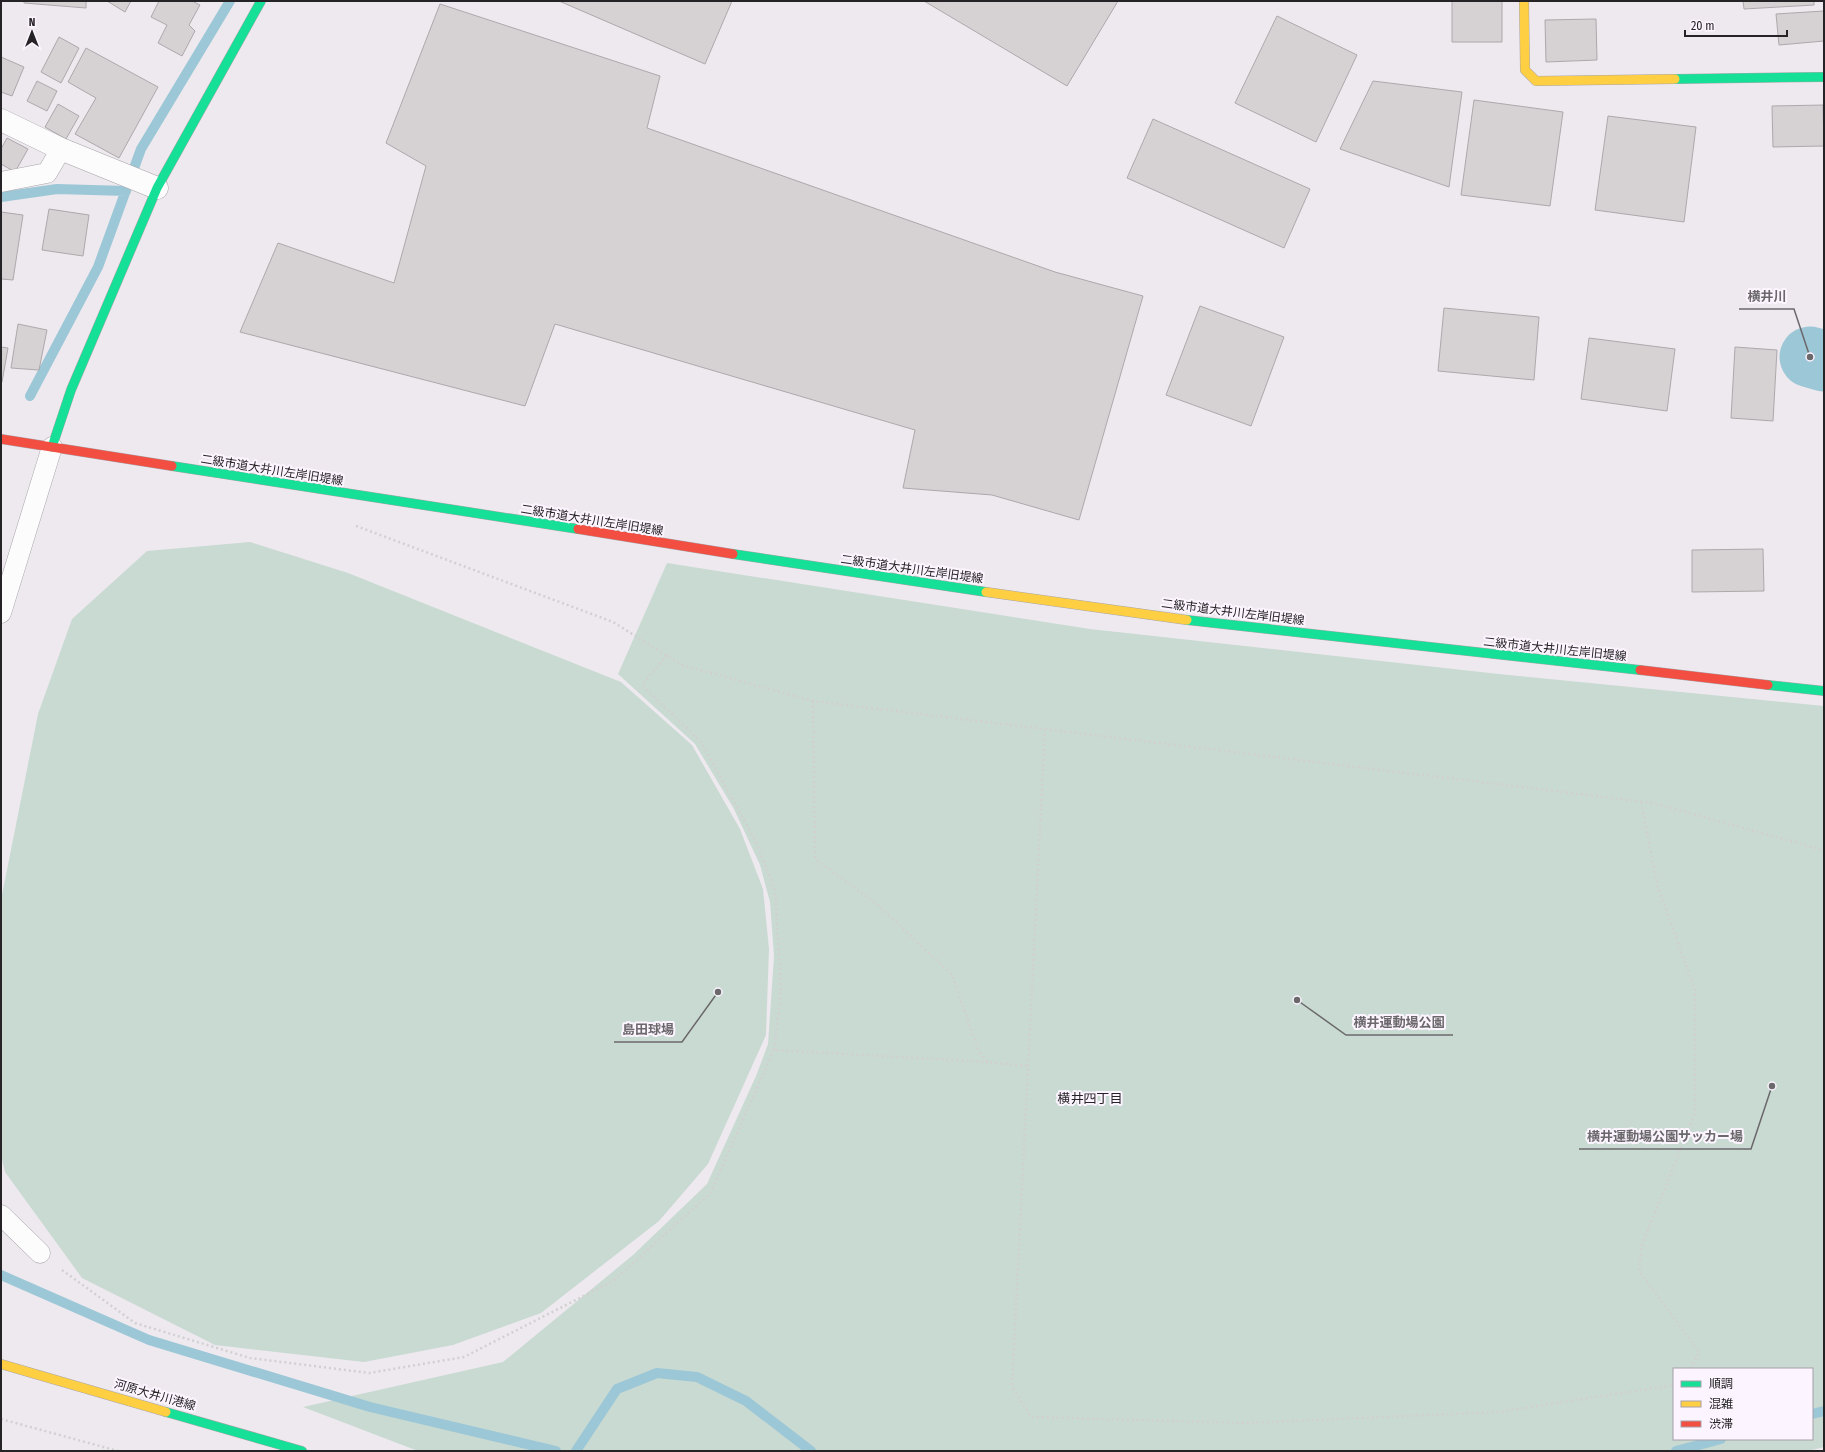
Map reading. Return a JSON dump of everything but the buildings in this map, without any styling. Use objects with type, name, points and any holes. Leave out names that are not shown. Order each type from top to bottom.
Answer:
[{"type":"street","points":[[52,447],[71,390],[157,188],[261,1]]},
{"type":"street","points":[[1524,1],[1525,70],[1536,81],[1824,77]]},
{"type":"street","points":[[1,120],[61,150],[157,188]]},
{"type":"street","name":"二級市道大井川左岸旧堤線","points":[[1,439],[927,584],[1182,619],[1824,691]]},
{"type":"street","name":"河原大井川港線","points":[[1,1364],[302,1451]]},
{"type":"lane","points":[[1,182],[47,173],[61,150]]},
{"type":"lane","points":[[1,613],[52,447]]},
{"type":"lane","points":[[1,1215],[40,1253]]},
{"type":"path","points":[[350,522],[613,622],[682,665],[813,701],[1653,803],[1823,850]]},
{"type":"path","points":[[40,1253],[135,1323],[250,1358],[369,1374],[464,1357],[613,1281],[710,1194],[774,1050],[781,992],[775,890],[755,840],[700,742],[642,685],[667,655]]},
{"type":"path","points":[[813,701],[815,859],[877,904],[952,975],[979,1052],[988,1062]]},
{"type":"path","points":[[1045,729],[1012,1386],[1031,1417],[1244,1422],[1498,1412],[1673,1385]]},
{"type":"path","points":[[1641,802],[1657,884],[1695,990],[1695,1113],[1642,1245],[1639,1271],[1699,1352],[1691,1368]]},
{"type":"path","points":[[774,1050],[988,1062],[1028,1066]]},
{"type":"path","points":[[1,1419],[118,1451]]},
{"type":"shaded area","points":[[250,542],[348,573],[621,682],[692,745],[740,829],[763,889],[769,949],[766,1035],[708,1164],[659,1221],[541,1313],[453,1345],[364,1362],[215,1345],[82,1278],[5,1172],[1,1155],[1,900],[38,714],[72,619],[147,551]]},
{"type":"shaded area","points":[[667,563],[1090,629],[1499,674],[1824,706],[1824,1447],[1808,1451],[418,1451],[303,1407],[503,1362],[633,1255],[707,1184],[756,1076],[768,1044],[774,956],[770,902],[760,865],[734,809],[695,744],[618,674]]},
{"type":"waterway","points":[[30,396],[98,267],[141,149],[230,1]]},
{"type":"waterway","points":[[1,197],[57,189],[126,191]]},
{"type":"waterway","points":[[1810,357],[1824,361]]},
{"type":"waterway","points":[[1,1275],[149,1340],[370,1407],[556,1451]]},
{"type":"waterway","points":[[576,1451],[617,1389],[657,1373],[697,1377],[746,1401],[811,1451]]},
{"type":"waterway","points":[[1813,1414],[1824,1411]]},
{"type":"waterway","points":[[1676,1451],[1717,1440]]},
{"type":"traffic: fast","points":[[52,447],[71,390],[157,188],[261,1]]},
{"type":"traffic: fast","points":[[1675,79],[1824,77]]},
{"type":"traffic: fast","points":[[172,466],[578,529]]},
{"type":"traffic: fast","points":[[733,554],[986,592]]},
{"type":"traffic: fast","points":[[1187,620],[1640,670]]},
{"type":"traffic: fast","points":[[1768,685],[1824,691]]},
{"type":"traffic: fast","points":[[166,1412],[302,1451]]},
{"type":"traffic: slow","points":[[1524,1],[1525,70],[1536,81],[1675,79]]},
{"type":"traffic: slow","points":[[986,592],[1187,620]]},
{"type":"traffic: slow","points":[[1,1364],[166,1412]]},
{"type":"traffic: jam","points":[[1,439],[172,466]]},
{"type":"traffic: jam","points":[[578,529],[733,554]]},
{"type":"traffic: jam","points":[[1640,670],[1768,685]]},
{"type":"place","name":"横井川","points":[[1810,357]]},
{"type":"place","name":"島田球場","points":[[718,992]]},
{"type":"place","name":"横井運動場公園","points":[[1297,1000]]},
{"type":"place","name":"横井運動場公園サッカー場","points":[[1772,1086]]},
{"type":"district","name":"横井四丁目","points":[[1090,1098]]}]
